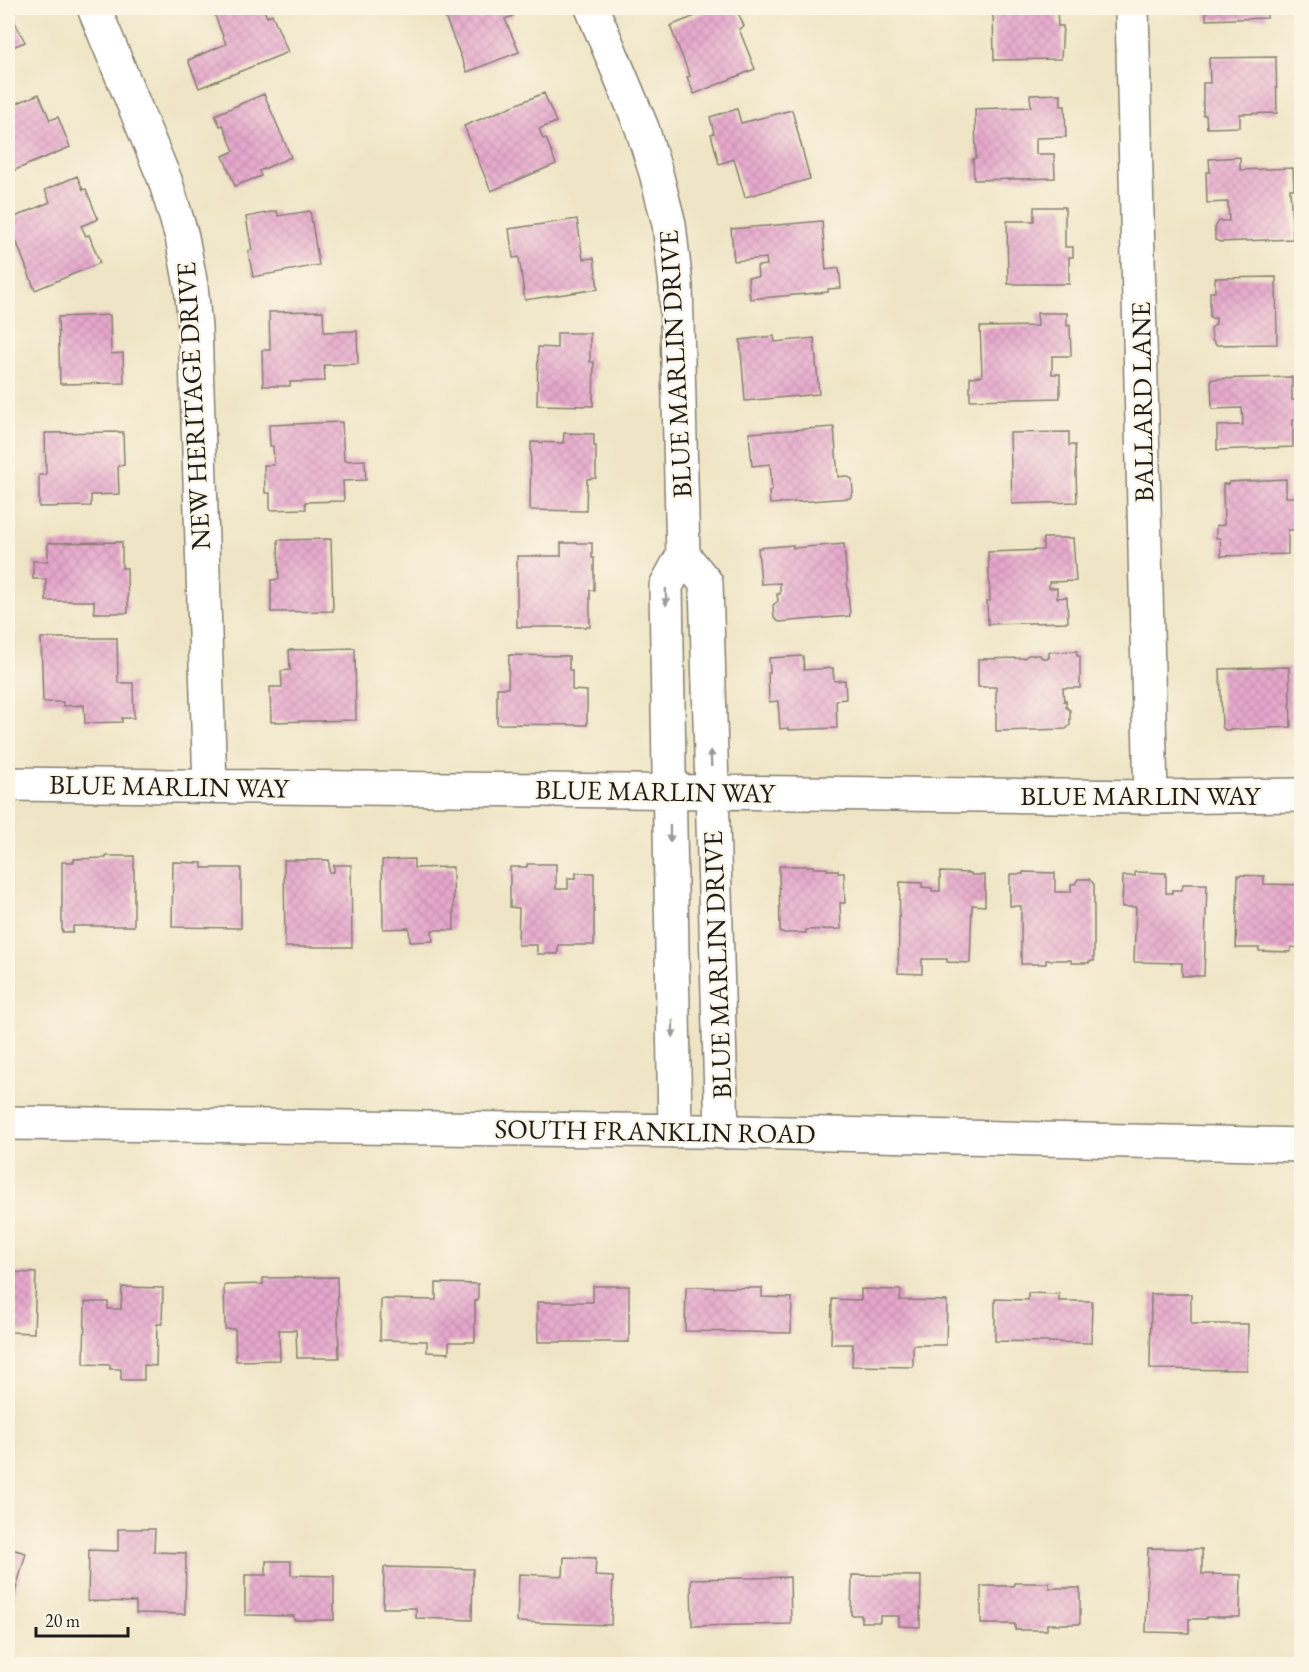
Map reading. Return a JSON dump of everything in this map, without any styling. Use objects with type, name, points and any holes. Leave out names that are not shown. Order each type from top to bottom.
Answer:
[{"type":"street","name":"NEW HERITAGE DRIVE","points":[[94,8],[165,180],[182,237],[191,286],[195,340],[210,786]]},
{"type":"street","name":"BLUE MARLIN DRIVE","points":[[592,8],[642,128],[656,173],[669,224],[676,286],[683,555],[666,586],[675,1131]]},
{"type":"street","name":"BALLARD LANE","points":[[1132,8],[1151,797]]},
{"type":"street","name":"BLUE MARLIN DRIVE","points":[[683,555],[706,583],[722,1132]]},
{"type":"street","name":"BLUE MARLIN WAY","points":[[8,784],[1151,797],[1302,795]]},
{"type":"street","name":"SOUTH FRANKLIN ROAD","points":[[8,1123],[675,1131],[1302,1145]]},
{"type":"building","points":[[8,8],[25,42],[8,49]]},
{"type":"building","points":[[212,8],[263,8],[267,17],[272,14],[288,52],[199,88],[188,60],[226,44]]},
{"type":"building","points":[[460,8],[510,8],[513,16],[505,19],[519,52],[467,72],[444,14]]},
{"type":"building","points":[[715,8],[736,8],[744,26],[739,29],[755,69],[694,94],[687,77],[690,76],[670,26]]},
{"type":"building","points":[[993,8],[1057,8],[1058,26],[1063,26],[1061,59],[994,60]]},
{"type":"building","points":[[1206,8],[1267,8],[1267,18],[1206,20]]},
{"type":"building","points":[[1276,57],[1277,113],[1240,114],[1240,127],[1207,128],[1206,115],[1203,115],[1203,83],[1210,83],[1209,58]]},
{"type":"building","points":[[544,93],[556,122],[539,129],[543,139],[546,138],[556,164],[491,191],[464,126]]},
{"type":"building","points":[[39,94],[50,120],[58,117],[70,147],[8,173],[8,96],[13,105]]},
{"type":"building","points":[[264,94],[291,157],[259,171],[261,176],[235,186],[223,156],[234,151],[223,125],[220,126],[215,115]]},
{"type":"building","points":[[1061,94],[1061,106],[1065,106],[1066,137],[1036,138],[1036,154],[1054,154],[1055,178],[974,180],[975,109],[1031,107],[1030,95]]},
{"type":"building","points":[[737,109],[741,123],[792,110],[810,179],[745,197],[734,159],[719,164],[711,134],[714,133],[710,117]]},
{"type":"building","points":[[1240,157],[1240,170],[1293,168],[1294,189],[1290,189],[1293,239],[1220,242],[1215,240],[1215,228],[1219,221],[1229,221],[1228,202],[1207,203],[1206,172],[1210,172],[1209,159]]},
{"type":"building","points":[[77,176],[83,190],[86,189],[98,219],[81,226],[86,236],[89,235],[100,263],[35,290],[8,220],[50,202],[45,190]]},
{"type":"building","points":[[1034,207],[1065,207],[1065,247],[1073,247],[1073,257],[1069,257],[1069,284],[1008,284],[1007,221],[1034,221]]},
{"type":"building","points":[[277,211],[278,216],[310,211],[319,265],[253,277],[248,251],[252,250],[246,217]]},
{"type":"building","points":[[577,219],[583,259],[594,258],[598,289],[525,300],[519,257],[513,258],[509,229]]},
{"type":"building","points":[[822,221],[826,270],[839,268],[841,288],[828,289],[828,292],[750,299],[748,277],[758,277],[757,266],[767,265],[766,258],[734,261],[731,229]]},
{"type":"building","points":[[1276,277],[1277,344],[1216,345],[1212,340],[1211,328],[1216,324],[1216,318],[1210,318],[1210,292],[1215,292],[1215,278]]},
{"type":"building","points":[[323,311],[324,332],[357,331],[358,364],[324,365],[325,381],[290,382],[290,386],[263,386],[262,350],[270,350],[269,312]]},
{"type":"building","points":[[1037,313],[1067,313],[1067,326],[1070,325],[1071,356],[1052,356],[1052,374],[1060,374],[1060,398],[970,400],[970,377],[982,376],[980,327],[1038,326]]},
{"type":"building","points":[[110,315],[111,354],[123,353],[124,383],[60,384],[58,317]]},
{"type":"building","points":[[557,333],[590,333],[590,362],[594,362],[593,406],[537,405],[538,347],[557,348]]},
{"type":"building","points":[[774,336],[775,342],[814,338],[819,394],[745,401],[740,340]]},
{"type":"building","points":[[1292,377],[1292,400],[1296,400],[1293,447],[1217,450],[1217,426],[1243,425],[1242,408],[1212,409],[1211,379]]},
{"type":"building","points":[[342,422],[344,461],[365,460],[366,480],[343,481],[344,501],[305,502],[306,509],[270,510],[270,493],[265,493],[264,465],[274,465],[269,425]]},
{"type":"building","points":[[834,427],[838,477],[846,476],[852,479],[853,492],[850,498],[770,504],[769,491],[772,490],[770,464],[752,466],[749,433]]},
{"type":"building","points":[[123,432],[124,465],[118,466],[119,494],[91,495],[91,506],[39,507],[39,475],[46,475],[45,433]]},
{"type":"building","points":[[1069,432],[1069,445],[1075,445],[1077,502],[1012,504],[1010,433]]},
{"type":"building","points":[[564,433],[594,434],[596,478],[587,479],[586,511],[530,510],[531,442],[563,443]]},
{"type":"building","points":[[1286,479],[1286,497],[1296,497],[1297,530],[1288,530],[1288,554],[1221,556],[1220,538],[1216,538],[1216,526],[1224,525],[1223,484]]},
{"type":"building","points":[[1043,538],[1073,538],[1076,581],[1049,582],[1049,588],[1057,588],[1057,598],[1067,597],[1068,622],[988,624],[987,601],[990,601],[988,552],[1043,550]]},
{"type":"building","points":[[331,539],[333,611],[271,612],[271,580],[279,579],[278,540]]},
{"type":"building","points":[[122,542],[122,568],[127,568],[128,613],[94,613],[94,601],[46,601],[46,579],[33,579],[33,561],[48,561],[48,543]]},
{"type":"building","points":[[561,543],[592,543],[594,590],[590,590],[590,627],[517,627],[517,556],[561,556]]},
{"type":"building","points":[[844,544],[850,616],[779,622],[774,618],[773,605],[778,601],[780,583],[761,584],[758,548]]},
{"type":"building","points":[[41,638],[117,638],[118,683],[133,683],[134,718],[122,718],[122,722],[85,723],[84,705],[63,706],[63,702],[43,702]]},
{"type":"building","points":[[355,648],[356,720],[271,722],[270,687],[282,687],[281,671],[290,670],[289,650]]},
{"type":"building","points":[[1077,651],[1077,656],[1080,656],[1080,688],[1063,688],[1064,701],[1066,700],[1066,707],[1070,710],[1070,725],[1066,729],[996,731],[996,687],[978,687],[978,659],[1024,658],[1028,655],[1049,658],[1049,652]]},
{"type":"building","points":[[509,655],[569,656],[572,690],[587,691],[587,725],[497,724],[497,688],[508,688]]},
{"type":"building","points":[[803,656],[804,670],[833,668],[834,681],[845,680],[846,699],[836,700],[837,728],[780,729],[778,701],[769,702],[769,658]]},
{"type":"building","points":[[1289,667],[1291,727],[1225,730],[1222,727],[1220,669]]},
{"type":"building","points":[[106,856],[134,856],[134,926],[73,926],[73,932],[62,932],[62,862],[74,862],[74,859],[106,858]]},
{"type":"building","points":[[8,859],[10,859],[10,888],[8,888]]},
{"type":"building","points":[[414,859],[414,868],[453,867],[454,930],[432,930],[433,941],[410,942],[409,928],[383,929],[382,860]]},
{"type":"building","points":[[284,860],[329,860],[329,872],[334,872],[334,865],[351,865],[352,947],[285,947]]},
{"type":"building","points":[[173,862],[202,863],[202,868],[241,868],[241,928],[172,927]]},
{"type":"building","points":[[527,864],[556,864],[556,889],[568,889],[568,878],[576,878],[576,873],[594,873],[594,945],[558,945],[558,954],[537,954],[537,945],[518,945],[519,908],[510,907],[510,867],[527,867]]},
{"type":"building","points":[[779,866],[813,866],[813,868],[827,868],[827,870],[838,870],[838,873],[844,873],[845,903],[840,903],[841,929],[780,933]]},
{"type":"building","points":[[940,872],[985,875],[985,906],[972,905],[970,963],[947,962],[947,959],[922,959],[922,974],[898,973],[900,882],[922,883],[922,887],[940,891]]},
{"type":"building","points":[[1023,872],[1055,873],[1055,892],[1071,892],[1071,884],[1075,884],[1078,879],[1089,879],[1094,884],[1094,961],[1071,963],[1071,960],[1046,960],[1046,964],[1021,964],[1021,906],[1010,906],[1010,874],[1023,874]]},
{"type":"building","points":[[1135,872],[1166,873],[1166,893],[1172,893],[1172,890],[1182,890],[1183,884],[1207,884],[1204,976],[1182,976],[1182,963],[1134,962],[1136,907],[1122,907],[1123,876],[1135,876]]},
{"type":"building","points":[[1238,875],[1264,876],[1264,884],[1302,885],[1302,948],[1291,947],[1291,952],[1236,948]]},
{"type":"building","points":[[8,1272],[36,1273],[34,1333],[8,1332]]},
{"type":"building","points":[[337,1277],[339,1358],[297,1358],[296,1330],[279,1330],[280,1360],[236,1361],[235,1329],[225,1329],[224,1285],[263,1284],[263,1278]]},
{"type":"building","points":[[436,1283],[478,1284],[478,1301],[475,1301],[475,1342],[449,1342],[449,1353],[427,1352],[427,1341],[380,1340],[381,1299],[436,1300]]},
{"type":"building","points":[[593,1286],[629,1286],[629,1342],[538,1342],[537,1302],[593,1302]]},
{"type":"building","points":[[122,1287],[163,1288],[162,1324],[157,1324],[156,1366],[144,1365],[144,1380],[121,1380],[121,1369],[110,1369],[110,1365],[84,1364],[85,1302],[108,1302],[108,1309],[121,1309]]},
{"type":"building","points":[[686,1287],[762,1288],[762,1297],[792,1298],[791,1333],[685,1331]]},
{"type":"building","points":[[861,1289],[901,1290],[900,1300],[947,1301],[946,1345],[913,1345],[913,1367],[852,1366],[853,1344],[831,1344],[832,1299],[861,1300]]},
{"type":"building","points":[[1028,1293],[1059,1294],[1059,1301],[1092,1301],[1091,1343],[995,1341],[995,1299],[1028,1300]]},
{"type":"building","points":[[1151,1294],[1191,1294],[1191,1324],[1248,1324],[1247,1370],[1150,1369]]},
{"type":"building","points":[[118,1529],[155,1529],[154,1552],[186,1553],[185,1614],[136,1613],[136,1602],[88,1601],[89,1550],[118,1551]]},
{"type":"building","points":[[8,1548],[26,1553],[10,1610],[8,1609]]},
{"type":"building","points":[[1148,1548],[1202,1549],[1202,1574],[1241,1575],[1240,1617],[1189,1619],[1189,1633],[1146,1632]]},
{"type":"building","points":[[564,1557],[596,1558],[595,1576],[613,1577],[611,1625],[517,1622],[519,1574],[563,1576]]},
{"type":"building","points":[[266,1561],[291,1561],[291,1575],[334,1576],[334,1620],[294,1620],[294,1616],[245,1615],[245,1575],[266,1575]]},
{"type":"building","points":[[384,1567],[473,1569],[472,1620],[416,1618],[416,1608],[383,1608]]},
{"type":"building","points":[[852,1575],[921,1576],[920,1627],[899,1626],[899,1616],[880,1616],[880,1622],[861,1622],[861,1615],[851,1615]]},
{"type":"building","points":[[790,1577],[791,1624],[692,1626],[691,1579]]},
{"type":"building","points":[[1014,1583],[1049,1583],[1049,1588],[1080,1588],[1080,1624],[1047,1624],[1047,1630],[1015,1630],[1015,1624],[981,1624],[981,1586],[1014,1586]]}]
